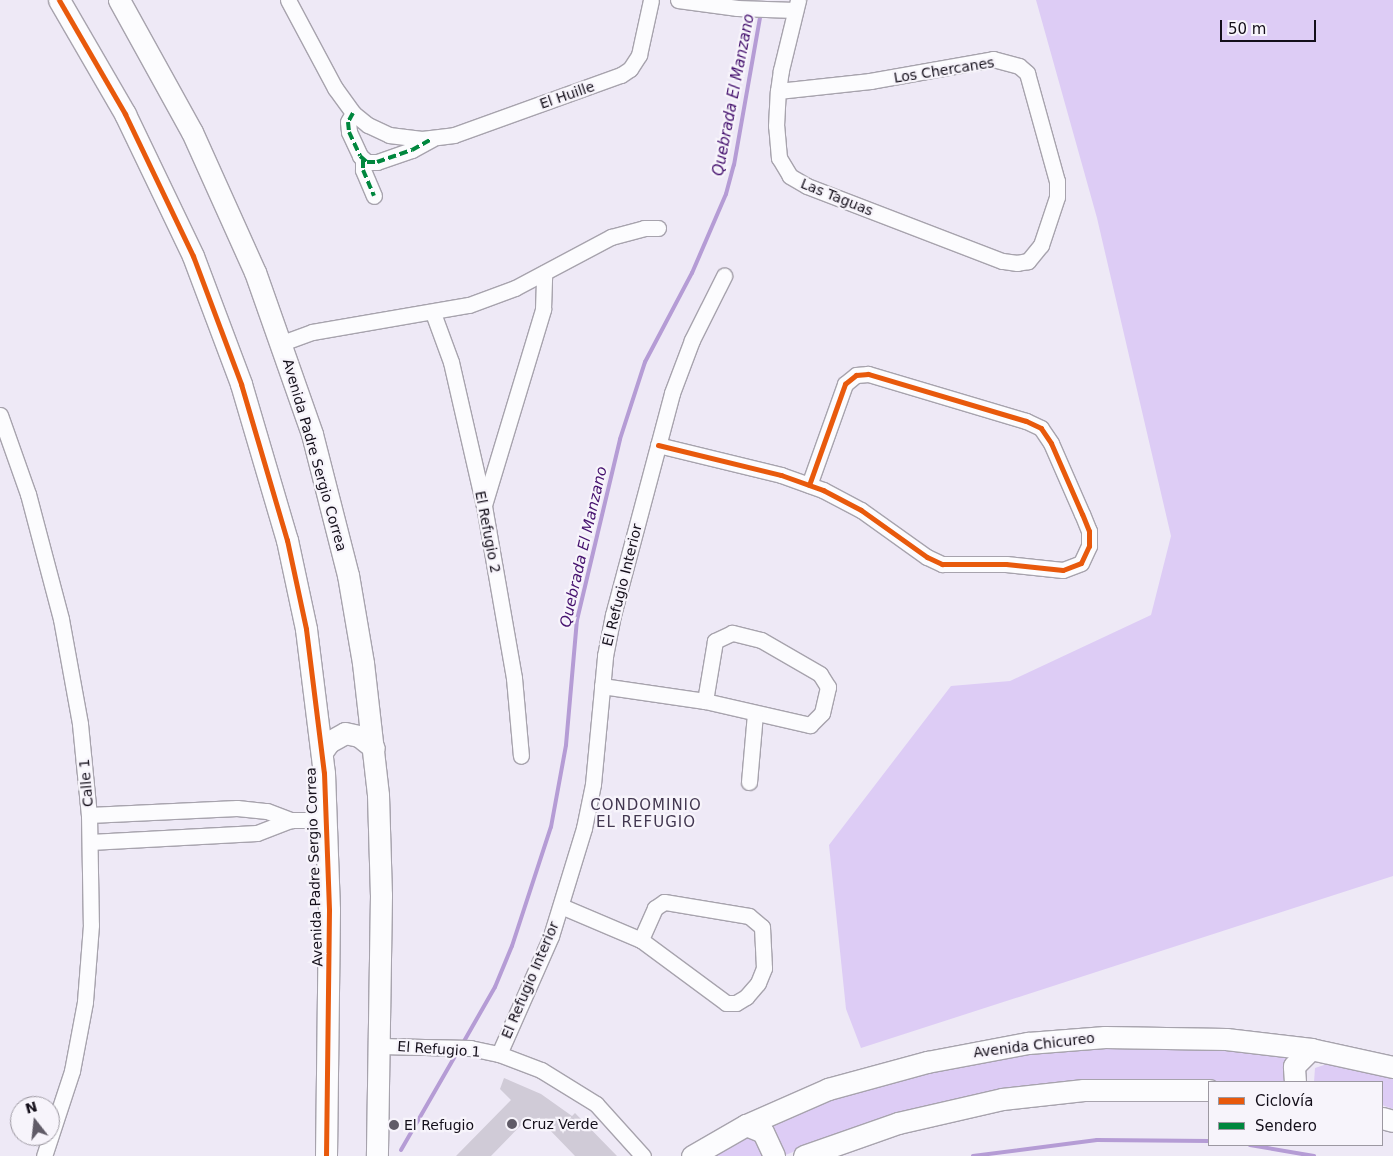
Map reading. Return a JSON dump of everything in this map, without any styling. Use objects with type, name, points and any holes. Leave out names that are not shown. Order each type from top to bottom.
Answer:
[{"type":"street","name":"Avenida Padre Sergio Correa","points":[[59,0],[146,155],[193,256],[226,340],[288,540],[306,629],[322,752],[327,820],[326,1156]]},
{"type":"street","name":"Avenida Padre Sergio Correa","points":[[119,0],[204,155],[248,256],[282,343],[325,480],[348,575],[374,748],[381,895],[377,1156]]},
{"type":"street","name":"El Huille","points":[[288,0],[335,88],[353,113],[368,125],[389,135],[432,139],[454,135],[626,72],[639,54],[651,0]]},
{"type":"street","points":[[678,0],[752,10],[770,10],[796,5]]},
{"type":"street","name":"Las Taguas","points":[[796,5],[778,91],[777,150],[785,171],[795,180],[1002,261],[1028,261]]},
{"type":"street","name":"Los Chercanes","points":[[778,91],[870,81],[993,59],[1019,66],[1027,72],[1057,181],[1057,197],[1041,245],[1028,261]]},
{"type":"street","points":[[353,113],[348,127],[363,160],[363,170],[374,196]]},
{"type":"street","name":"El Huille","points":[[363,160],[377,162],[418,148],[432,139]]},
{"type":"street","points":[[282,343],[312,332],[433,313],[488,299],[544,273],[611,237],[644,228],[658,228]]},
{"type":"street","points":[[484,506],[543,309],[544,273]]},
{"type":"street","name":"El Refugio Interior","points":[[499,1054],[541,963],[589,807],[602,686],[613,615],[681,366],[724,276]]},
{"type":"street","name":"El Refugio 2","points":[[433,313],[453,369],[484,506],[514,678],[521,756]]},
{"type":"street","points":[[658,445],[809,485],[862,510],[927,557],[942,564],[1006,564],[1063,570],[1081,563],[1088,553],[1090,537],[1086,525],[1051,443],[1041,428],[1026,421],[868,374],[856,375],[845,384],[809,485]]},
{"type":"street","name":"Calle 1","points":[[0,415],[28,494],[61,619],[80,724],[89,815],[91,925],[85,1002],[72,1071],[44,1156]]},
{"type":"street","points":[[602,686],[705,701],[810,726],[822,713],[828,687],[820,674],[761,640],[724,634],[715,641],[712,650],[705,701]]},
{"type":"street","points":[[749,782],[755,714]]},
{"type":"street","points":[[322,752],[329,742],[345,733],[358,736],[374,748]]},
{"type":"street","points":[[89,815],[247,808],[291,820],[327,820]]},
{"type":"street","points":[[90,842],[257,833],[291,820]]},
{"type":"street","name":"El Refugio Interior","points":[[560,906],[641,940],[726,1002],[736,1003],[746,997],[758,983],[764,968],[763,931],[760,922],[749,916],[664,902],[655,908],[641,940]]},
{"type":"street","name":"Avenida Chicureo","points":[[692,1156],[746,1125],[796,1102],[862,1079],[958,1055],[1028,1043],[1158,1036],[1226,1039],[1311,1048],[1393,1067]]},
{"type":"street","name":"El Refugio 1","points":[[379,1046],[448,1046],[470,1048],[499,1054],[541,1070],[583,1094],[619,1126],[643,1156]]},
{"type":"street","points":[[1295,1081],[1294,1066],[1311,1048]]},
{"type":"street","points":[[804,1156],[898,1123],[1002,1099],[1084,1090],[1208,1090]]},
{"type":"street","points":[[746,1125],[764,1132],[774,1156]]},
{"type":"shaded area","points":[[1036,0],[1393,0],[1393,876],[861,1048],[846,1009],[829,845],[951,686],[1010,681],[1151,615],[1171,536],[1097,218]]},
{"type":"shaded area","points":[[1134,1044],[1292,1053],[1288,1081],[1169,1080],[850,1129],[783,1156],[768,1127],[793,1112],[839,1097],[991,1055]]},
{"type":"shaded area","points":[[1336,1061],[1393,1077],[1393,1109],[1383,1105],[1383,1081],[1314,1081],[1315,1068]]},
{"type":"shaded area","points":[[757,1135],[770,1156],[709,1156],[738,1139]]},
{"type":"building","points":[[504,1078],[541,1094],[572,1116],[575,1113],[617,1156],[575,1156],[545,1125],[541,1129],[529,1117],[491,1156],[456,1156],[511,1100],[500,1089]]},
{"type":"waterway","name":"Quebrada El Manzano","points":[[463,1043],[495,987],[512,946],[551,827],[566,745],[577,620],[620,439],[645,362],[692,273],[726,194],[734,165],[761,12]]},
{"type":"waterway","name":"Quebrada El Manzano","points":[[401,1150],[458,1051]]},
{"type":"waterway","points":[[973,1156],[1097,1140],[1208,1141]]},
{"type":"waterway","points":[[1256,1146],[1314,1156]]},
{"type":"marked path","points":[[353,113],[348,122],[349,132],[360,156],[367,162],[377,162],[412,150],[432,139]]},
{"type":"marked path","points":[[363,160],[363,170],[374,196]]},
{"type":"cycle path","points":[[59,0],[125,114],[193,256],[241,384],[287,540],[306,629],[324,773],[329,910],[326,1156]]},
{"type":"cycle path","points":[[658,445],[781,475],[823,490],[861,510],[927,557],[942,564],[1006,564],[1063,570],[1081,563],[1089,546],[1089,531],[1051,443],[1041,428],[1026,421],[868,374],[856,375],[845,384],[809,485]]},
{"type":"place","name":"Cruz Verde","points":[[512,1124]]},
{"type":"place","name":"El Refugio","points":[[394,1125]]},
{"type":"district","name":"CONDOMINIO EL REFUGIO","points":[[646,814]]}]
